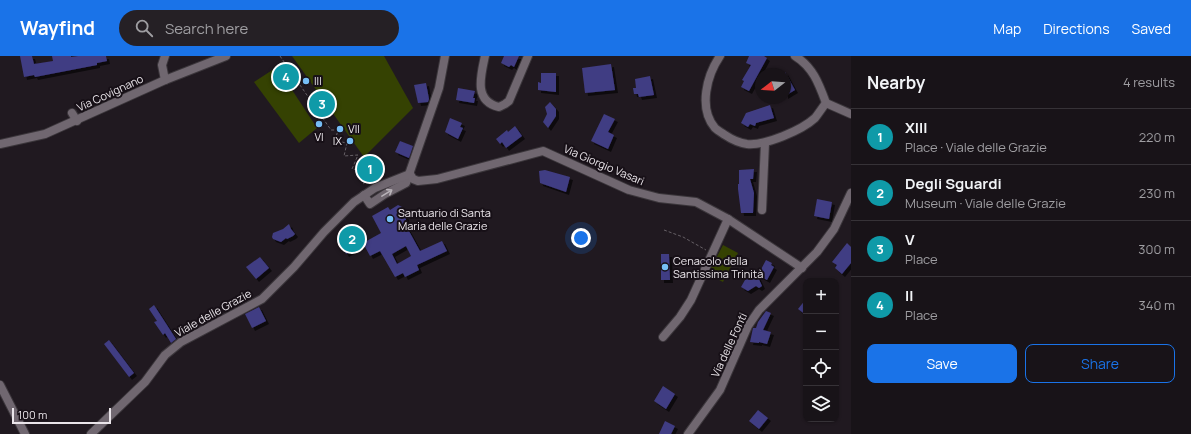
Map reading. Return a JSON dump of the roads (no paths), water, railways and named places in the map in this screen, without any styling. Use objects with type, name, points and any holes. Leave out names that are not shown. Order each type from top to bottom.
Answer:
[{"type":"street","points":[[165,80],[162,65],[166,56]]},
{"type":"street","name":"Via Covignano","points":[[0,144],[46,134],[165,80],[226,56]]},
{"type":"street","points":[[410,174],[439,88],[445,56]]},
{"type":"street","points":[[485,56],[481,86],[482,95],[488,103],[499,107],[509,101],[528,56]]},
{"type":"street","points":[[720,56],[708,80],[706,99],[708,114],[715,128],[732,139],[748,144],[765,143],[802,127],[814,118],[826,103]]},
{"type":"street","points":[[795,56],[812,70],[819,83],[826,103],[851,114]]},
{"type":"street","points":[[72,112],[77,121]]},
{"type":"street","points":[[762,210],[765,143]]},
{"type":"street","name":"Via Giorgio Vasari","points":[[410,174],[413,179],[418,181],[437,179],[543,151],[629,190],[659,198],[696,202],[728,219],[802,268]]},
{"type":"street","name":"Viale delle Grazie","points":[[91,434],[145,382],[165,355],[181,342],[262,299],[354,202],[375,188],[410,174]]},
{"type":"street","name":"Via delle Fonti","points":[[688,434],[720,390],[748,326],[758,310],[817,252],[834,229],[851,193]]},
{"type":"street","points":[[663,337],[680,317],[691,300],[728,219]]},
{"type":"street","points":[[0,385],[25,434]]},
{"type":"place","name":"II","points":[[286,77]]},
{"type":"place","name":"III","points":[[306,81]]},
{"type":"place","name":"V","points":[[322,104]]},
{"type":"place","name":"VI","points":[[319,124]]},
{"type":"place","name":"VII","points":[[340,129]]},
{"type":"place","name":"IX","points":[[350,141]]},
{"type":"place","name":"XIII","points":[[370,169]]},
{"type":"place","name":"Santuario di Santa Maria delle Grazie","points":[[390,219]]},
{"type":"place","name":"Degli Sguardi","points":[[352,239]]},
{"type":"place","name":"Cenacolo della Santissima Trinità","points":[[665,267]]}]
